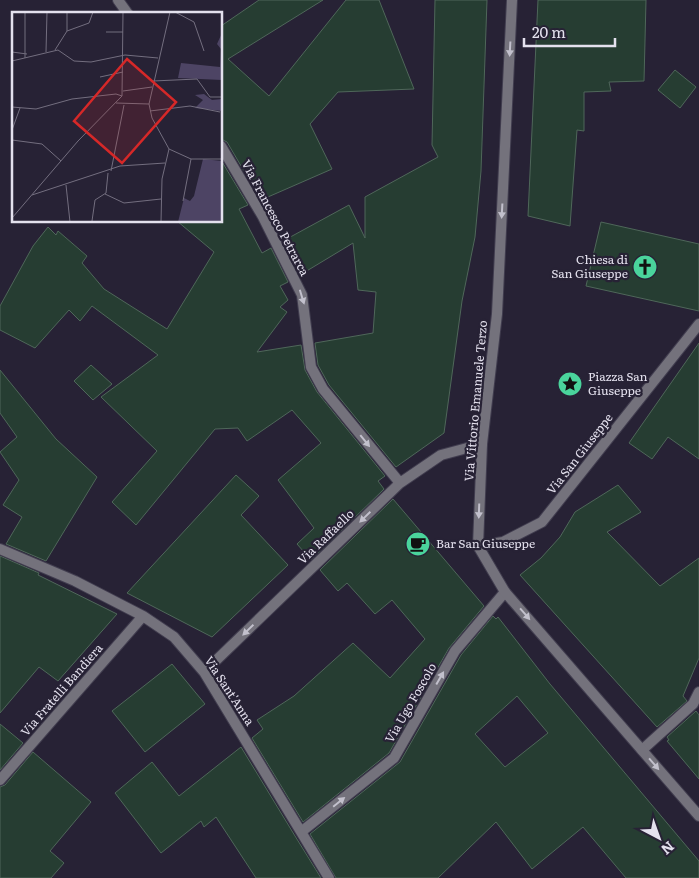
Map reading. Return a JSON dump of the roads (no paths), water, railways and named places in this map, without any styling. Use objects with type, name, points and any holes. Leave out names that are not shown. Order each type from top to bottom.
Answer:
[{"type":"street","points":[[118,0],[127,12]]},
{"type":"street","name":"Via Vittorio Emanuele Terzo","points":[[478,546],[482,444],[497,314],[512,0]]},
{"type":"street","name":"Via Francesco Petrarca","points":[[222,148],[263,217],[302,295],[311,367],[323,389],[400,483]]},
{"type":"street","name":"Via San Giuseppe","points":[[478,546],[503,542],[542,522],[699,324]]},
{"type":"street","name":"Via Raffaello","points":[[204,672],[400,483],[441,455],[482,444]]},
{"type":"street","points":[[478,546],[505,592],[699,816]]},
{"type":"street","name":"Via Sant'Anna","points":[[0,549],[75,581],[144,616],[174,637],[204,672],[329,878]]},
{"type":"street","name":"Via Ugo Foscolo","points":[[301,832],[394,758],[456,651],[505,592]]},
{"type":"street","name":"Via Fratelli Bandiera","points":[[0,780],[144,616]]},
{"type":"street","points":[[642,750],[693,704],[699,692]]},
{"type":"place","name":"Chiesa di San Giuseppe","points":[[645,267]]},
{"type":"place","name":"Piazza San Giuseppe","points":[[570,384]]},
{"type":"place","name":"Bar San Giuseppe","points":[[418,544]]}]
